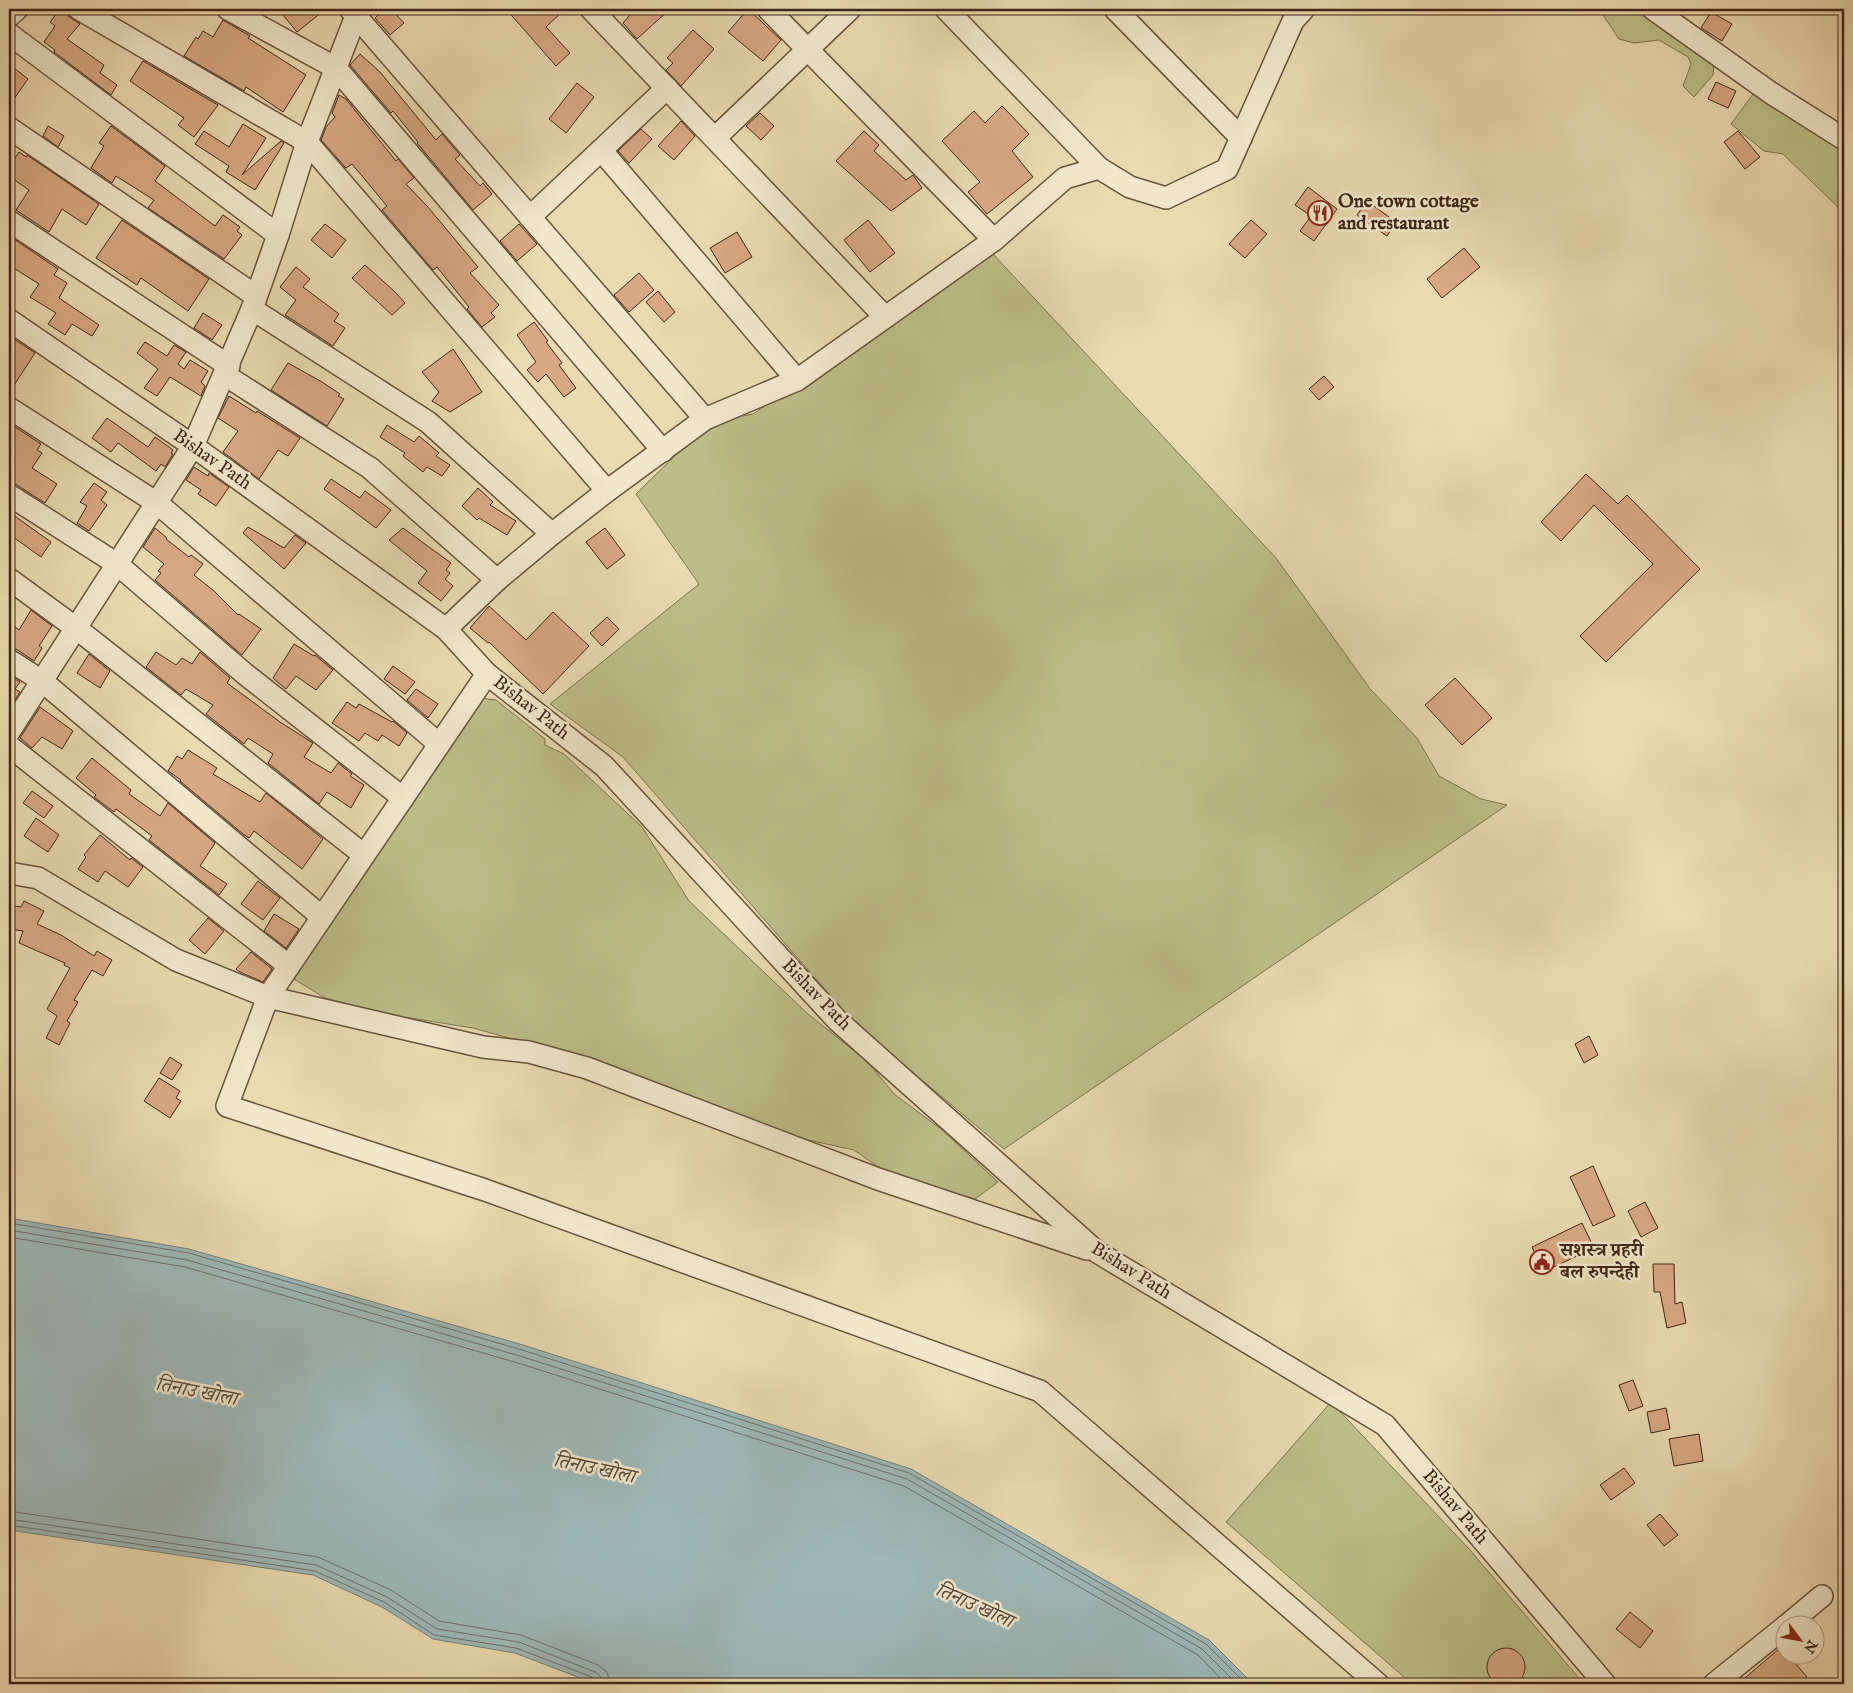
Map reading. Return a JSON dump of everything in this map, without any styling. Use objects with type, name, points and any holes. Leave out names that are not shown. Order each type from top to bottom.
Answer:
[{"type":"street","points":[[9,16],[17,9]]},
{"type":"street","points":[[79,9],[306,142],[607,491]]},
{"type":"street","points":[[228,9],[336,68],[664,451]]},
{"type":"street","points":[[591,9],[885,317]]},
{"type":"street","points":[[768,9],[994,240]]},
{"type":"street","points":[[715,138],[850,9]]},
{"type":"street","points":[[946,9],[1099,168],[1130,187],[1166,198],[1227,169],[1293,13]]},
{"type":"street","points":[[1116,9],[1241,138]]},
{"type":"street","points":[[1653,9],[1771,93],[1844,139]]},
{"type":"street","points":[[9,732],[193,446],[254,303],[278,235],[306,142],[336,68],[353,12]]},
{"type":"street","points":[[353,12],[705,419]]},
{"type":"street","points":[[9,34],[278,235]]},
{"type":"street","points":[[530,217],[667,88]]},
{"type":"street","points":[[9,128],[254,303],[428,422],[552,534]]},
{"type":"street","points":[[601,150],[797,380]]},
{"type":"street","points":[[446,629],[497,580],[552,534],[705,419],[797,380],[994,240],[1065,178],[1099,168]]},
{"type":"street","points":[[9,221],[370,468],[497,580]]},
{"type":"street","name":"Bishav Path","points":[[9,320],[193,446],[446,629],[487,674],[604,766],[838,1020],[1097,1252],[1385,1424],[1605,1684]]},
{"type":"street","points":[[9,408],[156,503],[440,744]]},
{"type":"street","points":[[9,495],[117,564],[245,674],[403,798]]},
{"type":"street","points":[[9,579],[76,628],[364,856]]},
{"type":"street","points":[[9,660],[42,681],[322,917]]},
{"type":"street","points":[[487,674],[268,997],[227,1106],[485,1190],[1040,1391],[1378,1684]]},
{"type":"street","points":[[9,746],[289,966]]},
{"type":"street","points":[[9,873],[38,878],[176,960],[268,997],[483,1047],[530,1052],[587,1068],[878,1179],[1097,1252]]},
{"type":"street","points":[[1798,1616],[1822,1596]]},
{"type":"street","points":[[1714,1684],[1776,1634]]},
{"type":"green space","points":[[1599,9],[1648,9],[1714,62],[1713,75],[1694,97],[1683,86],[1691,64],[1688,57],[1659,40],[1634,43],[1619,39]]},
{"type":"green space","points":[[1756,90],[1844,150],[1844,213],[1783,154],[1764,151],[1731,124]]},
{"type":"green space","points":[[993,254],[1276,558],[1371,690],[1417,738],[1439,776],[1481,799],[1507,805],[1004,1149],[855,1024],[623,757],[550,704],[699,584],[636,494],[708,423],[753,414],[958,275]]},
{"type":"green space","points":[[481,698],[496,700],[545,739],[545,745],[564,754],[642,827],[689,901],[808,1014],[867,1061],[894,1094],[941,1129],[998,1182],[975,1199],[890,1175],[854,1150],[808,1140],[567,1054],[473,1028],[385,1014],[325,998],[292,978]]},
{"type":"green space","points":[[1331,1402],[1470,1550],[1584,1684],[1412,1684],[1226,1522]]},
{"type":"water","name":"तिनाउ खोला","points":[[9,1218],[189,1249],[523,1345],[911,1469],[1209,1640],[1253,1684],[596,1684],[515,1653],[433,1639],[382,1607],[313,1575],[9,1530]]},
{"type":"building","points":[[60,9],[67,9],[68,16],[80,24],[67,39],[104,65],[100,73],[117,85],[111,95],[54,52],[55,50],[44,42],[55,26],[50,22]]},
{"type":"building","points":[[278,9],[326,9],[297,32]]},
{"type":"building","points":[[385,9],[391,9],[404,23],[390,35],[375,18]]},
{"type":"building","points":[[506,9],[565,9],[546,27],[570,53],[556,66]]},
{"type":"building","points":[[635,9],[670,9],[637,39],[623,23]]},
{"type":"building","points":[[748,9],[781,40],[763,61],[728,32]]},
{"type":"building","points":[[1711,12],[1732,24],[1722,41],[1701,28]]},
{"type":"building","points":[[223,20],[250,36],[248,38],[306,75],[283,112],[246,87],[244,91],[184,56],[196,37],[198,39],[203,31],[213,37]]},
{"type":"building","points":[[693,30],[714,49],[681,86],[666,70],[673,63],[667,58]]},
{"type":"building","points":[[360,54],[380,72],[436,140],[442,134],[460,155],[455,159],[480,186],[483,183],[492,194],[473,210],[393,111],[391,113],[350,65]]},
{"type":"building","points":[[143,61],[218,105],[194,137],[178,125],[184,118],[130,81]]},
{"type":"building","points":[[9,64],[28,79],[9,106]]},
{"type":"building","points":[[1716,82],[1736,91],[1728,108],[1708,99]]},
{"type":"building","points":[[577,83],[594,97],[566,133],[549,119]]},
{"type":"building","points":[[339,95],[346,99],[396,161],[398,159],[414,178],[406,184],[478,267],[470,273],[499,305],[491,313],[495,317],[482,327],[467,309],[469,307],[437,267],[433,270],[382,210],[387,206],[352,164],[346,168],[321,140],[326,127],[335,117],[332,113]]},
{"type":"building","points":[[1002,106],[1029,134],[1012,151],[1033,177],[987,214],[968,192],[980,182],[942,141],[974,111],[985,123]]},
{"type":"building","points":[[760,113],[774,126],[761,140],[746,126]]},
{"type":"building","points":[[681,121],[695,136],[674,160],[658,146]]},
{"type":"building","points":[[243,124],[266,138],[242,175],[281,141],[284,143],[255,190],[226,172],[229,166],[195,144],[204,131],[229,147]]},
{"type":"building","points":[[48,126],[64,136],[58,147],[43,136]]},
{"type":"building","points":[[111,126],[165,166],[155,181],[215,226],[223,215],[240,227],[237,231],[242,235],[224,259],[148,208],[154,200],[116,176],[112,183],[91,168],[104,146],[99,143]]},
{"type":"building","points":[[641,129],[652,139],[629,163],[618,151]]},
{"type":"building","points":[[864,131],[879,145],[874,151],[906,180],[913,175],[922,188],[891,211],[836,161]]},
{"type":"building","points":[[1738,131],[1760,157],[1745,169],[1724,142]]},
{"type":"building","points":[[19,152],[26,157],[27,155],[99,204],[86,225],[62,209],[49,232],[16,210],[29,190],[9,176],[9,167]]},
{"type":"building","name":"One town cottage and restaurant","points":[[1308,187],[1337,209],[1314,241],[1300,231],[1311,216],[1295,205]]},
{"type":"building","points":[[1367,201],[1396,222],[1387,236],[1357,215]]},
{"type":"building","points":[[122,220],[209,279],[188,311],[141,278],[137,285],[96,258]]},
{"type":"building","points":[[868,220],[895,253],[870,272],[844,240]]},
{"type":"building","points":[[1251,220],[1267,234],[1245,258],[1229,244]]},
{"type":"building","points":[[325,224],[346,240],[332,258],[311,240]]},
{"type":"building","points":[[519,224],[537,244],[517,261],[500,241]]},
{"type":"building","points":[[737,232],[752,257],[725,273],[710,248]]},
{"type":"building","points":[[11,237],[58,269],[54,275],[67,283],[59,298],[99,325],[92,336],[72,324],[65,335],[48,324],[56,313],[30,297],[39,284],[9,265],[9,240]]},
{"type":"building","points":[[1464,248],[1480,267],[1442,298],[1427,279]]},
{"type":"building","points":[[365,265],[405,303],[392,315],[352,278]]},
{"type":"building","points":[[296,267],[310,279],[303,287],[339,314],[334,321],[345,328],[333,346],[285,315],[296,300],[280,287]]},
{"type":"building","points":[[639,273],[654,290],[629,312],[614,295]]},
{"type":"building","points":[[658,291],[675,312],[664,322],[646,302]]},
{"type":"building","points":[[203,313],[222,325],[212,340],[194,328]]},
{"type":"building","points":[[534,322],[562,363],[559,365],[576,388],[564,397],[546,374],[538,382],[527,370],[536,362],[517,335]]},
{"type":"building","points":[[14,339],[35,353],[9,393],[9,346]]},
{"type":"building","points":[[145,342],[167,356],[174,345],[186,352],[178,364],[184,369],[190,360],[208,371],[201,382],[205,386],[201,396],[170,377],[157,396],[144,388],[158,369],[137,353]]},
{"type":"building","points":[[453,349],[482,392],[450,412],[432,401],[439,392],[422,372]]},
{"type":"building","points":[[288,363],[322,382],[340,394],[338,396],[344,399],[327,426],[271,390]]},
{"type":"building","points":[[1324,376],[1334,387],[1319,400],[1309,389]]},
{"type":"building","points":[[229,396],[300,438],[288,456],[278,450],[259,479],[223,452],[238,431],[218,418]]},
{"type":"building","points":[[107,418],[148,447],[155,437],[173,450],[171,453],[173,454],[165,467],[161,464],[156,471],[118,443],[111,452],[92,438]]},
{"type":"building","points":[[9,423],[41,444],[37,450],[42,453],[32,468],[57,484],[45,503],[9,480]]},
{"type":"building","points":[[387,425],[414,442],[419,436],[439,453],[436,456],[450,465],[442,476],[427,467],[423,472],[403,456],[405,453],[380,437]]},
{"type":"building","points":[[194,467],[208,476],[209,473],[229,487],[216,506],[198,494],[201,490],[186,480]]},
{"type":"building","points":[[1586,474],[1618,504],[1627,495],[1700,569],[1606,662],[1580,636],[1653,564],[1594,505],[1561,541],[1541,522]]},
{"type":"building","points":[[331,479],[360,498],[365,491],[391,510],[376,528],[324,489]]},
{"type":"building","points":[[94,483],[107,492],[101,500],[107,505],[89,531],[77,523],[87,506],[80,502]]},
{"type":"building","points":[[478,488],[493,502],[490,505],[516,521],[507,535],[479,518],[477,520],[462,506]]},
{"type":"building","points":[[9,512],[51,542],[41,557],[9,534]]},
{"type":"building","points":[[248,527],[284,548],[295,535],[306,543],[284,569],[243,533]]},
{"type":"building","points":[[155,528],[189,557],[191,555],[203,564],[194,575],[214,591],[238,615],[261,629],[242,655],[155,580],[161,573],[158,571],[164,564],[143,547]]},
{"type":"building","points":[[403,528],[451,563],[446,570],[450,573],[445,579],[453,586],[441,601],[418,583],[427,571],[389,540]]},
{"type":"building","points":[[605,528],[625,555],[607,569],[586,542]]},
{"type":"building","points":[[489,606],[526,640],[553,612],[589,646],[543,694],[489,642],[470,628]]},
{"type":"building","points":[[31,610],[52,626],[39,646],[42,648],[34,661],[16,649],[9,648],[9,622],[19,630]]},
{"type":"building","points":[[607,617],[619,629],[602,646],[590,633]]},
{"type":"building","points":[[294,644],[315,655],[333,670],[316,690],[296,676],[286,689],[273,678]]},
{"type":"building","points":[[156,652],[176,665],[182,658],[192,664],[200,652],[230,678],[227,683],[280,722],[313,743],[304,757],[331,773],[338,763],[352,774],[350,776],[364,785],[351,808],[327,792],[319,804],[268,763],[273,754],[248,738],[244,744],[206,714],[213,705],[186,689],[181,695],[146,667]]},
{"type":"building","points":[[89,654],[110,671],[100,688],[77,673]]},
{"type":"building","points":[[393,666],[415,682],[405,694],[384,679]]},
{"type":"building","points":[[9,675],[20,682],[15,689],[20,692],[9,709]]},
{"type":"building","points":[[1455,678],[1492,718],[1462,745],[1425,705]]},
{"type":"building","points":[[416,689],[438,704],[428,718],[407,700]]},
{"type":"building","points":[[347,702],[356,708],[359,704],[393,721],[407,733],[399,746],[382,735],[378,741],[365,733],[359,741],[332,723]]},
{"type":"building","points":[[40,707],[73,731],[62,749],[42,737],[32,748],[20,738]]},
{"type":"building","points":[[188,750],[217,768],[213,774],[260,802],[266,793],[323,839],[302,869],[254,831],[249,838],[243,834],[168,771],[177,756],[182,759]]},
{"type":"building","points":[[92,758],[131,790],[129,794],[160,816],[168,803],[215,843],[200,866],[227,884],[219,895],[149,840],[152,836],[116,809],[114,812],[94,797],[96,795],[76,778]]},
{"type":"building","points":[[32,791],[53,806],[44,818],[23,803]]},
{"type":"building","points":[[36,818],[59,835],[48,852],[24,836]]},
{"type":"building","points":[[100,835],[130,860],[131,858],[143,867],[128,887],[105,871],[98,882],[78,869],[86,857],[84,855]]},
{"type":"building","points":[[258,881],[280,898],[263,920],[241,904]]},
{"type":"building","points":[[24,901],[44,911],[37,924],[61,935],[94,956],[97,951],[112,960],[103,976],[92,970],[74,1000],[78,1002],[67,1021],[70,1023],[59,1045],[46,1038],[57,1016],[47,1009],[70,968],[64,965],[65,963],[19,943],[23,931],[9,929],[9,905],[21,907]]},
{"type":"building","points":[[274,914],[299,929],[286,948],[264,931]]},
{"type":"building","points":[[208,918],[224,931],[205,954],[189,940]]},
{"type":"building","points":[[251,952],[272,969],[263,982],[236,969]]},
{"type":"building","points":[[1589,1036],[1598,1055],[1584,1063],[1575,1044]]},
{"type":"building","points":[[170,1057],[182,1065],[172,1080],[160,1073]]},
{"type":"building","points":[[159,1078],[180,1091],[176,1098],[181,1101],[170,1118],[144,1101]]},
{"type":"building","points":[[1593,1166],[1615,1216],[1593,1226],[1570,1177]]},
{"type":"building","points":[[1645,1202],[1658,1228],[1641,1237],[1628,1211]]},
{"type":"building","points":[[1582,1223],[1594,1248],[1543,1272],[1532,1247]]},
{"type":"building","points":[[1653,1264],[1674,1264],[1675,1304],[1682,1302],[1686,1323],[1667,1328],[1660,1292],[1654,1292]]},
{"type":"building","points":[[1633,1380],[1643,1406],[1629,1411],[1619,1385]]},
{"type":"building","points":[[1666,1408],[1670,1429],[1651,1433],[1647,1412]]},
{"type":"building","points":[[1699,1434],[1703,1461],[1674,1466],[1669,1439]]},
{"type":"building","points":[[1624,1468],[1635,1483],[1611,1500],[1600,1485]]},
{"type":"building","points":[[1660,1514],[1678,1535],[1664,1546],[1647,1525]]},
{"type":"building","points":[[1630,1612],[1653,1631],[1640,1648],[1616,1629]]},
{"type":"building","points":[[1506,1648],[1519,1654],[1525,1667],[1519,1680],[1506,1686],[1493,1680],[1487,1667],[1493,1654]]},
{"type":"building","points":[[1776,1651],[1776,1666],[1798,1666],[1807,1677],[1798,1684],[1738,1684]]},
{"type":"place","name":"One town cottage and restaurant","points":[[1320,213]]},
{"type":"place","name":"सशस्त्र प्रहरी बल रुपन्देही","points":[[1542,1262]]}]
